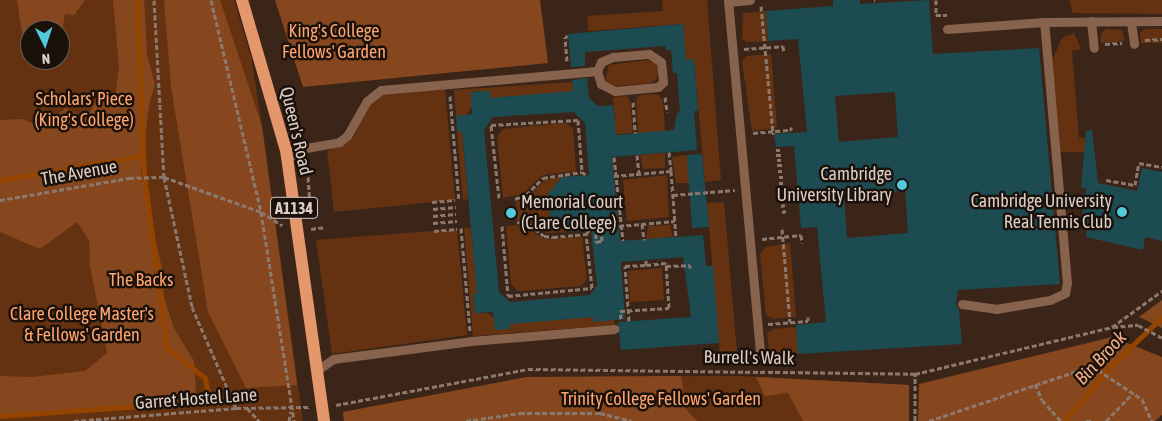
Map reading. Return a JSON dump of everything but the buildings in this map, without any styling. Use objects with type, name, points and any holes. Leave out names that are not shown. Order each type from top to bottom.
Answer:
[{"type":"main road","name":"Queen's Road","points":[[242,0],[288,158],[324,421]]},
{"type":"lane","points":[[750,0],[728,1],[760,355]]},
{"type":"lane","points":[[947,29],[1044,22],[1162,21]]},
{"type":"lane","points":[[962,304],[996,309],[1050,300],[1066,293],[1044,22]]},
{"type":"lane","points":[[1091,22],[1094,48]]},
{"type":"lane","points":[[1131,22],[1134,44]]},
{"type":"lane","points":[[649,54],[657,57],[662,62],[663,82],[658,87],[632,90],[605,88],[598,71],[601,62],[613,57],[649,54]]},
{"type":"lane","points":[[288,158],[306,148],[339,142],[348,136],[367,101],[381,90],[598,71]]},
{"type":"lane","points":[[316,371],[328,360],[471,341],[618,329]]},
{"type":"path","points":[[154,0],[164,177],[192,307],[236,408]]},
{"type":"path","points":[[211,0],[261,212],[294,421]]},
{"type":"path","points":[[760,0],[773,133]]},
{"type":"path","points":[[568,36],[566,37],[568,73]]},
{"type":"path","points":[[732,50],[783,46],[784,53]]},
{"type":"path","points":[[432,202],[457,200],[449,83]]},
{"type":"path","points":[[632,90],[635,133]]},
{"type":"path","points":[[499,198],[492,125],[578,120],[583,173],[543,178],[526,195],[516,199]]},
{"type":"path","points":[[740,134],[773,133],[791,130],[791,127]]},
{"type":"path","points":[[669,152],[676,237]]},
{"type":"path","points":[[638,155],[639,174]]},
{"type":"path","points":[[614,157],[623,241]]},
{"type":"path","points":[[1106,180],[1135,185],[1139,163],[1162,167]]},
{"type":"path","points":[[615,176],[671,171]]},
{"type":"path","points":[[164,177],[275,218],[298,238]]},
{"type":"path","name":"The Avenue","points":[[0,200],[129,178],[164,177]]},
{"type":"path","points":[[673,195],[745,189]]},
{"type":"path","points":[[433,209],[456,207]]},
{"type":"path","points":[[433,216],[456,214]]},
{"type":"path","points":[[434,222],[457,221]]},
{"type":"path","points":[[620,226],[675,221]]},
{"type":"path","points":[[517,222],[529,224],[544,236],[586,234]]},
{"type":"path","points":[[642,224],[644,240]]},
{"type":"path","points":[[502,226],[506,296],[592,288],[586,234],[589,230]]},
{"type":"path","points":[[434,231],[459,228],[471,341]]},
{"type":"path","points":[[596,233],[596,242],[602,241],[601,229]]},
{"type":"path","points":[[782,229],[790,322]]},
{"type":"path","points":[[751,241],[801,235],[802,243]]},
{"type":"path","points":[[618,329],[620,311],[628,311],[669,308],[666,263],[646,262],[624,266],[628,311],[629,321]]},
{"type":"path","points":[[666,266],[690,265],[690,268]]},
{"type":"path","name":"Burrell's Walk","points":[[321,407],[528,368],[915,374],[1112,327],[1162,291]]},
{"type":"path","points":[[758,325],[808,321],[808,317]]},
{"type":"path","points":[[1112,327],[1138,325],[1162,338]]},
{"type":"path","points":[[929,421],[1077,371],[1098,370],[1142,399],[1152,421]]},
{"type":"path","points":[[914,421],[915,374]]},
{"type":"path","points":[[1035,384],[1042,400],[1059,420]]},
{"type":"path","points":[[1106,421],[1133,394]]},
{"type":"path","name":"Garret Hostel Lane","points":[[74,421],[236,408],[321,407]]},
{"type":"path","points":[[247,408],[259,421]]},
{"type":"path","points":[[288,421],[292,408]]},
{"type":"path","points":[[466,421],[520,412],[600,413],[631,421]]},
{"type":"path","points":[[1086,421],[1092,421]]},
{"type":"green space","name":"The Backs","points":[[0,0],[234,0],[251,56],[303,421],[0,421]]},
{"type":"green space","points":[[17,0],[85,0],[74,15],[65,14],[64,20],[20,20]]},
{"type":"green space","name":"Clare College Master's & Fellows' Garden","points":[[113,0],[144,0],[147,55],[155,84],[149,105],[141,174],[162,269],[164,298],[174,328],[194,361],[196,393],[192,401],[0,416],[0,376],[32,377],[85,371],[107,353],[90,266],[89,240],[77,222],[40,249],[0,232],[0,120],[22,119],[43,127],[66,108],[85,118],[97,101],[115,99],[119,66]]},
{"type":"green space","points":[[164,0],[220,0],[262,126],[297,385],[246,388],[208,312],[171,87]]},
{"type":"green space","name":"King's College Fellows' Garden","points":[[275,0],[540,0],[548,63],[303,87]]},
{"type":"green space","points":[[662,0],[707,0],[721,180],[705,182],[694,60],[686,60],[683,24],[588,31],[587,16],[663,11]]},
{"type":"green space","points":[[1069,0],[1162,0],[1162,14],[1073,13]]},
{"type":"green space","points":[[766,11],[768,41],[748,42],[742,39],[743,13]]},
{"type":"green space","points":[[1106,29],[1122,30],[1125,41],[1101,43],[1101,34]]},
{"type":"green space","points":[[1144,29],[1162,29],[1162,43],[1141,43],[1140,33]]},
{"type":"green space","points":[[1074,33],[1081,49],[1072,51],[1079,138],[1091,138],[1093,152],[1060,152],[1052,60],[1062,38]]},
{"type":"green space","points":[[771,54],[777,128],[752,131],[742,61],[746,56]]},
{"type":"green space","points":[[647,60],[656,64],[658,70],[657,78],[651,83],[616,86],[605,81],[609,65]]},
{"type":"green space","points":[[572,82],[573,91],[490,98],[490,91],[471,92],[472,107],[466,115],[456,116],[454,90]]},
{"type":"green space","points":[[445,89],[455,200],[334,212],[327,151],[351,140],[372,103],[384,95]]},
{"type":"green space","points":[[640,95],[659,95],[663,101],[665,131],[638,133],[636,99]]},
{"type":"green space","points":[[627,96],[630,100],[633,133],[609,135],[615,121],[613,97]]},
{"type":"green space","points":[[566,123],[573,128],[576,171],[543,175],[522,194],[503,198],[497,136],[503,129]]},
{"type":"green space","points":[[462,131],[468,199],[463,200],[457,132]]},
{"type":"green space","points":[[665,153],[665,168],[643,169],[640,155]]},
{"type":"green space","points":[[687,155],[690,183],[676,183],[672,157]]},
{"type":"green space","points":[[667,175],[669,217],[627,221],[623,180]]},
{"type":"green space","points":[[562,177],[548,194],[550,218],[569,232],[546,233],[531,223],[517,220],[516,202],[524,200],[545,180]]},
{"type":"green space","points":[[724,202],[738,364],[720,362],[707,203]]},
{"type":"green space","points":[[517,225],[526,227],[544,239],[582,237],[587,279],[582,286],[518,291],[511,284],[506,226]]},
{"type":"green space","points":[[670,225],[673,237],[646,239],[648,226]]},
{"type":"green space","points":[[464,228],[471,228],[477,294],[473,294],[475,313],[487,313],[510,329],[510,324],[593,317],[593,321],[614,320],[615,325],[473,336]]},
{"type":"green space","points":[[457,229],[467,335],[332,354],[316,240]]},
{"type":"green space","points":[[790,243],[796,317],[774,319],[766,315],[760,254],[765,247]]},
{"type":"green space","points":[[662,268],[664,300],[630,302],[628,271]]},
{"type":"green space","points":[[1162,300],[1162,328],[1139,317]]},
{"type":"green space","points":[[796,327],[798,354],[776,356],[769,352],[767,333],[773,329]]},
{"type":"green space","points":[[1112,337],[1162,357],[1162,415],[1155,421],[918,421],[919,384]]},
{"type":"green space","points":[[681,376],[686,409],[697,421],[344,421],[343,412],[527,377]]},
{"type":"green space","name":"Trinity College Fellows' Garden","points":[[740,376],[909,385],[909,421],[344,421],[343,412],[527,377]]},
{"type":"green space","points":[[756,377],[909,385],[909,421],[803,421],[788,393],[765,396]]},
{"type":"waterway","points":[[137,0],[144,175]]},
{"type":"waterway","points":[[0,180],[141,156]]},
{"type":"waterway","points":[[0,416],[209,401],[205,378],[167,348],[144,176]]},
{"type":"waterway","name":"Bin Brook","points":[[1064,421],[1114,363],[1162,317]]},
{"type":"place","name":"Cambridge University Library","points":[[902,185]]},
{"type":"place","name":"Cambridge University Real Tennis Club","points":[[1122,212]]},
{"type":"place","name":"Memorial Court (Clare College)","points":[[511,213]]},
{"type":"park label","name":"Scholars' Piece (King's College)","points":[[84,110]]}]
